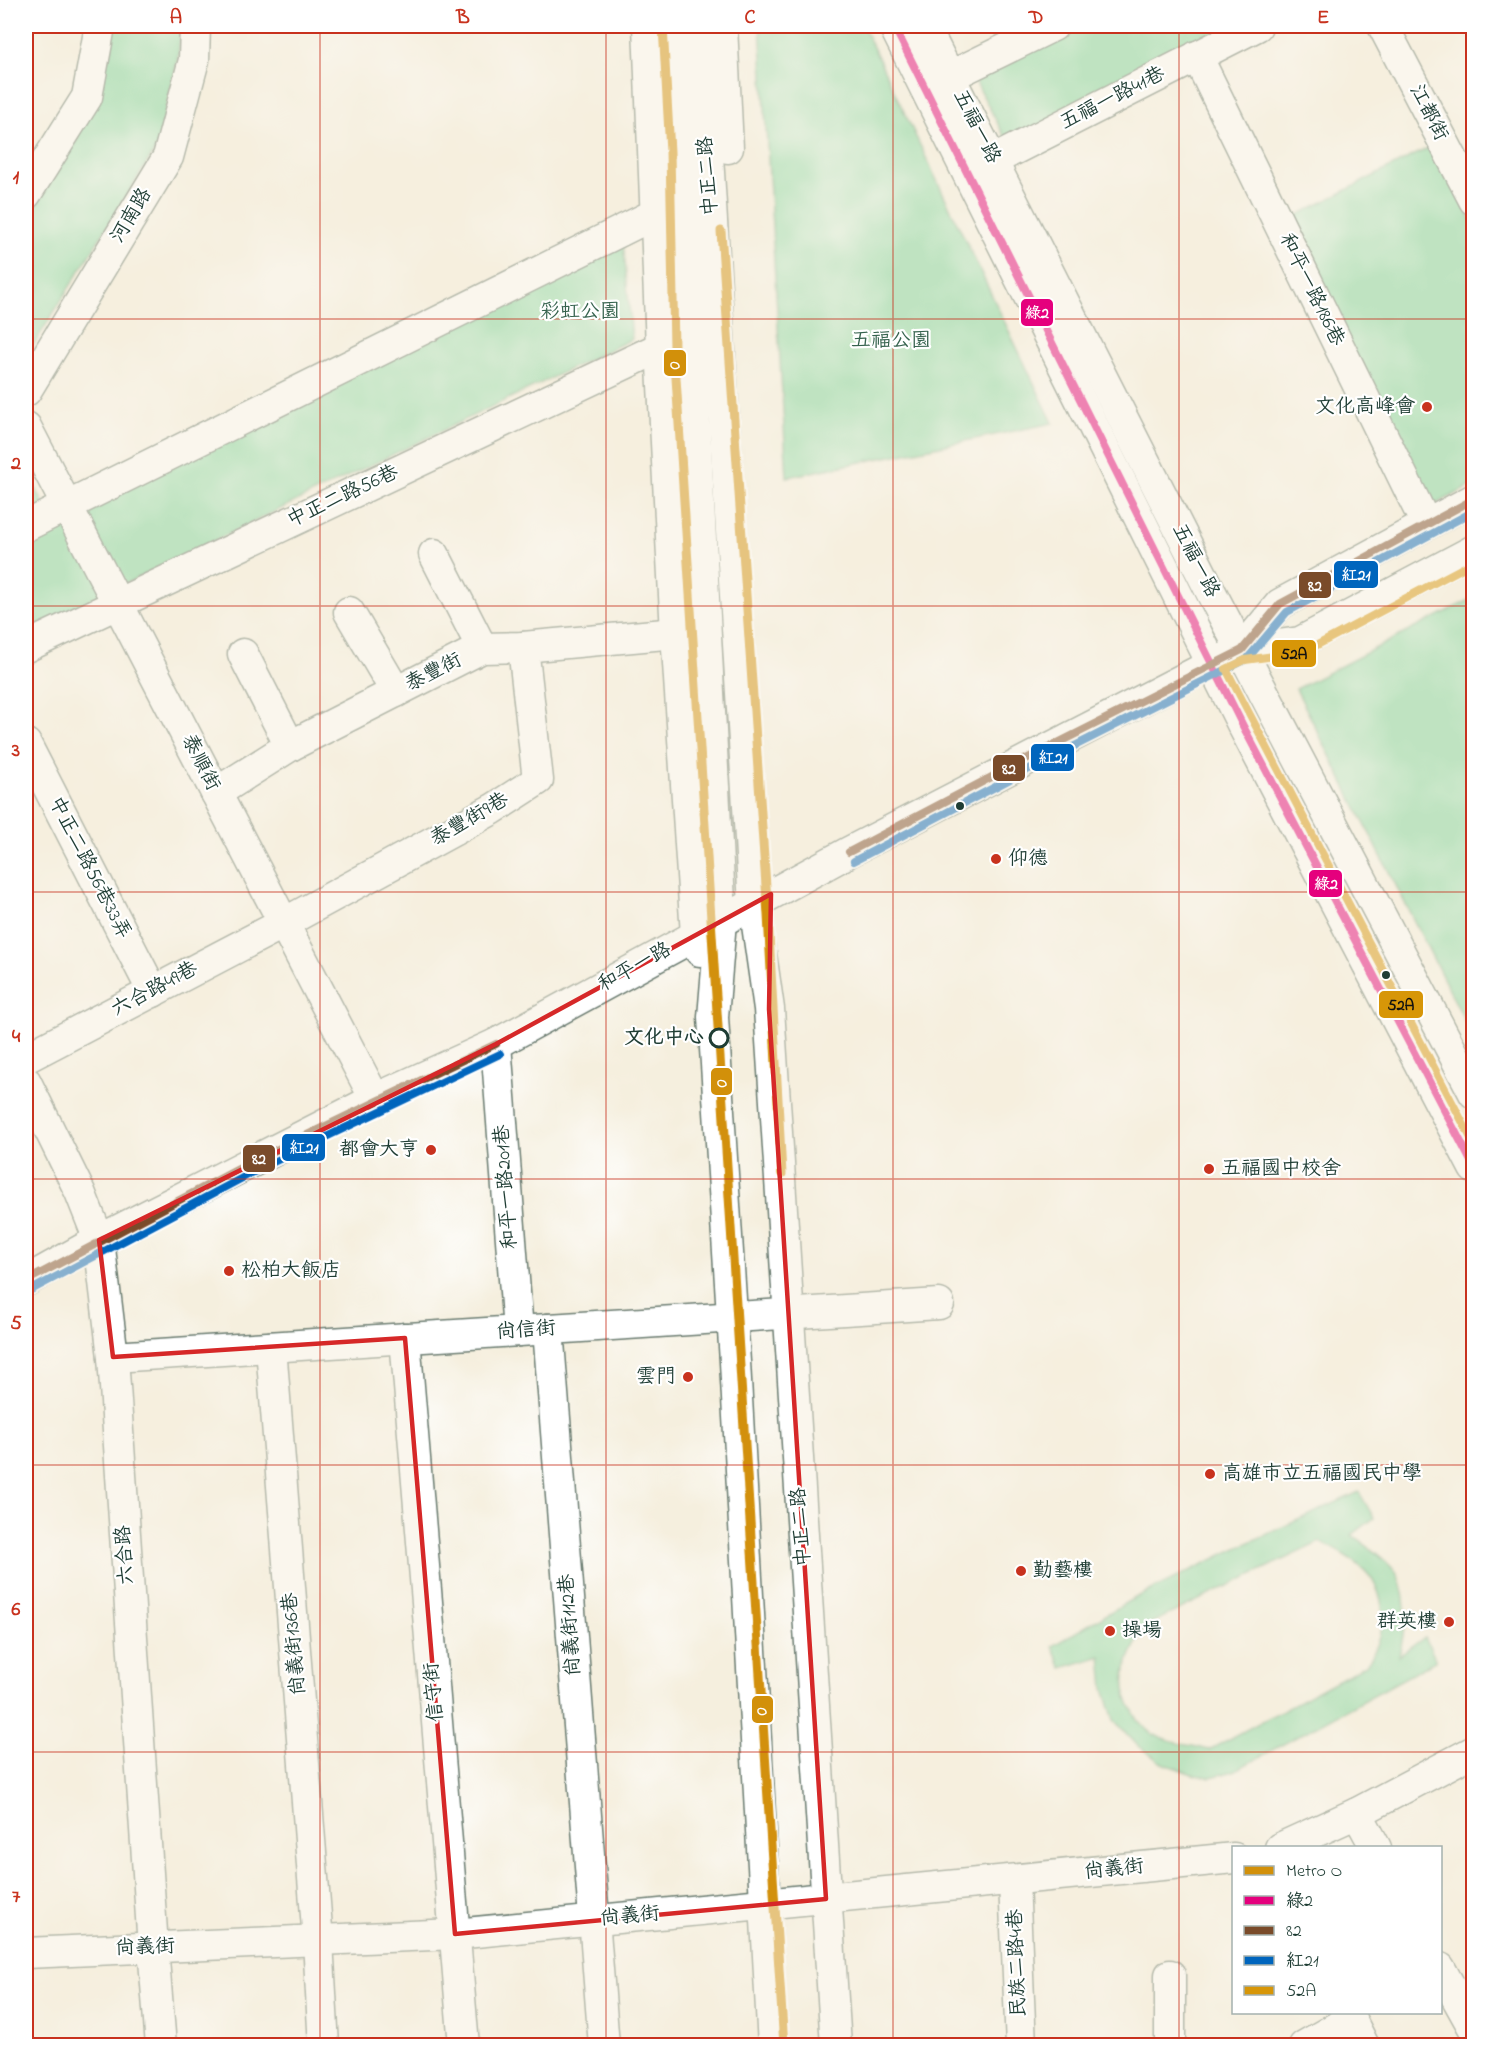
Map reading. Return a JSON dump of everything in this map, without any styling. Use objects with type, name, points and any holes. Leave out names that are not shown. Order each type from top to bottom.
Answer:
[{"type":"street","points":[[26,194],[87,97],[100,26]]},
{"type":"street","name":"河南路","points":[[26,391],[168,157],[194,60],[195,26]]},
{"type":"street","name":"中正二路","points":[[648,26],[661,347],[676,633],[709,928]]},
{"type":"street","name":"中正二路","points":[[674,26],[713,1011],[773,2046]]},
{"type":"street","name":"中正二路","points":[[700,26],[763,899]]},
{"type":"street","name":"中正二路","points":[[722,26],[746,485],[769,1009],[836,2046]]},
{"type":"street","name":"五福一路","points":[[894,26],[938,81],[981,167],[1212,664],[1473,1168]]},
{"type":"street","name":"五福一路","points":[[924,26],[938,81]]},
{"type":"street","points":[[938,81],[1053,26]]},
{"type":"street","name":"五福一路41巷","points":[[981,167],[1257,26]]},
{"type":"street","name":"江都街","points":[[1383,26],[1473,200]]},
{"type":"street","name":"和平一路186巷","points":[[1197,56],[1426,524]]},
{"type":"street","name":"五福一路","points":[[981,167],[1242,650],[1473,1093]]},
{"type":"street","points":[[26,525],[655,214]]},
{"type":"street","name":"中正二路56巷","points":[[26,647],[661,347]]},
{"type":"street","name":"泰順街","points":[[26,428],[375,1099]]},
{"type":"street","name":"和平一路","points":[[1242,650],[1280,604],[1473,499]]},
{"type":"street","name":"和平一路","points":[[26,1281],[99,1240],[375,1099],[496,1044],[1028,758],[1212,664],[1242,650],[1300,642],[1473,550]]},
{"type":"street","points":[[434,554],[482,648]]},
{"type":"street","points":[[350,612],[396,692]]},
{"type":"street","name":"泰豐街","points":[[216,792],[291,746],[482,648],[523,647],[676,633]]},
{"type":"street","name":"泰豐街9巷","points":[[284,923],[493,808],[538,780],[523,647]]},
{"type":"street","points":[[243,654],[291,746]]},
{"type":"street","name":"中正二路56巷33弄","points":[[26,744],[153,992]]},
{"type":"street","name":"六合路49巷","points":[[26,1058],[284,923]]},
{"type":"street","name":"和平一路201巷","points":[[496,1044],[518,1331]]},
{"type":"street","name":"六合路","points":[[26,1082],[80,1192],[99,1240],[113,1357],[161,2046]]},
{"type":"street","name":"尚信街","points":[[113,1357],[939,1304]]},
{"type":"street","name":"尚義街112巷","points":[[548,1329],[604,2046]]},
{"type":"street","name":"信守街","points":[[405,1338],[464,2046]]},
{"type":"street","name":"尚義街136巷","points":[[271,1347],[318,1941],[324,2046]]},
{"type":"street","points":[[1284,1846],[1470,1760]]},
{"type":"street","points":[[1357,1813],[1375,1846]]},
{"type":"street","name":"尚義街","points":[[26,1953],[455,1934],[1232,1858]]},
{"type":"street","name":"民族二路4巷","points":[[1014,1881],[1021,2046]]},
{"type":"street","points":[[1442,1972],[1473,2029]]},
{"type":"street","points":[[1170,1975],[1170,2046]]},
{"type":"street","points":[[1304,2046],[1354,2026]]},
{"type":"highlighted area","points":[[771,894],[769,1009],[826,1899],[455,1934],[405,1338],[113,1357],[99,1240],[496,1044]]},
{"type":"green space","points":[[113,26],[181,26],[178,59],[157,147],[26,357],[26,221],[75,143],[111,50]]},
{"type":"green space","name":"五福公園","points":[[760,26],[863,26],[1053,423],[787,477]]},
{"type":"green space","points":[[1069,26],[1243,26],[1008,143],[972,75]]},
{"type":"green space","points":[[1434,145],[1473,223],[1473,485],[1427,509],[1286,221]]},
{"type":"green space","name":"彩虹公園","points":[[623,240],[632,339],[26,632],[26,470],[52,519]]},
{"type":"green space","points":[[1473,598],[1473,1037],[1296,689]]},
{"type":"green space","name":"操場","points":[[1359,1492],[1374,1518],[1352,1535],[1390,1565],[1398,1576],[1404,1596],[1405,1616],[1399,1656],[1425,1637],[1436,1661],[1234,1771],[1211,1777],[1195,1775],[1162,1763],[1138,1746],[1114,1720],[1104,1688],[1101,1656],[1062,1668],[1052,1646],[1129,1601],[1228,1552]],"holes":[[[1320,1542],[1349,1558],[1363,1569],[1378,1591],[1383,1613],[1382,1624],[1377,1645],[1366,1665],[1209,1750],[1165,1739],[1146,1729],[1127,1699],[1125,1677],[1130,1656],[1147,1625]]]},
{"type":"metro line","name":"O","points":[[663,26],[670,152],[674,347],[784,2046]]},
{"type":"metro line","name":"O","points":[[721,231],[768,915],[782,1174]]},
{"type":"transit line","name":"綠2","points":[[894,26],[1243,726],[1474,1167]]},
{"type":"transit line","name":"82","points":[[849,852],[1242,650],[1280,604],[1474,499]]},
{"type":"transit line","name":"紅21","points":[[854,861],[1247,659],[1287,612],[1474,511]]},
{"type":"transit line","name":"52A","points":[[1474,562],[1304,652],[1245,660],[1226,669],[1474,1144]]},
{"type":"transit line","name":"82","points":[[26,1281],[259,1158],[496,1044]]},
{"type":"transit line","name":"紅21","points":[[31,1290],[263,1167],[500,1054]]},
{"type":"place","name":"文化高峰會","points":[[1427,407]]},
{"type":"place","name":"仰德","points":[[996,859]]},
{"type":"place","name":"文化中心","points":[[719,1038]]},
{"type":"place","name":"都會大亨","points":[[431,1150]]},
{"type":"place","name":"五福國中校舍","points":[[1209,1169]]},
{"type":"place","name":"松柏大飯店","points":[[229,1271]]},
{"type":"place","name":"雲門","points":[[688,1377]]},
{"type":"place","name":"高雄市立五福國民中學","points":[[1210,1474]]},
{"type":"place","name":"勤藝樓","points":[[1021,1571]]},
{"type":"place","name":"群英樓","points":[[1449,1622]]},
{"type":"place","name":"操場","points":[[1110,1631]]}]
